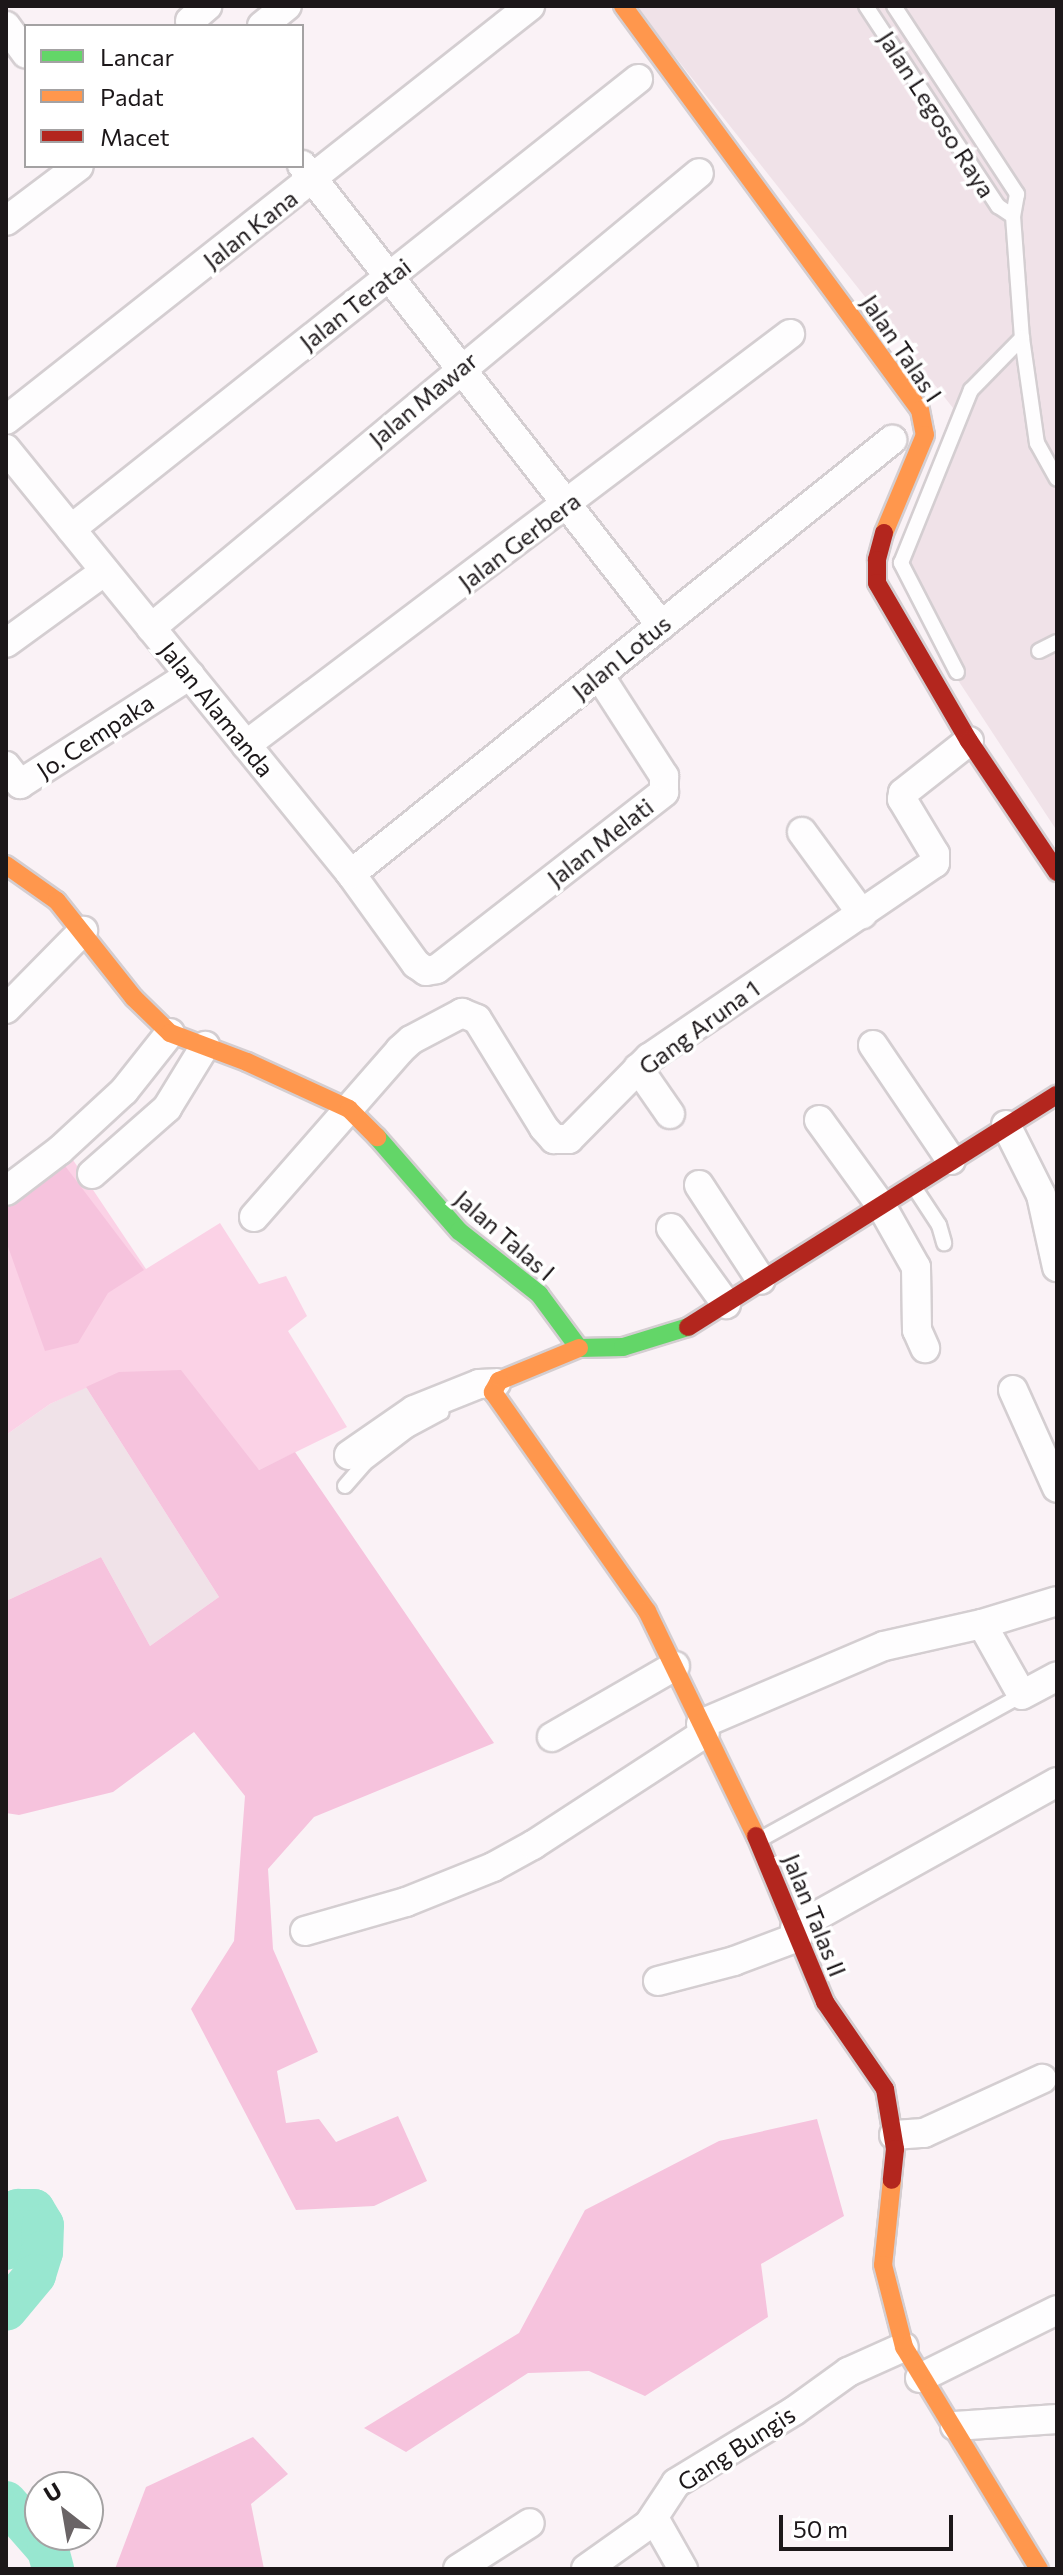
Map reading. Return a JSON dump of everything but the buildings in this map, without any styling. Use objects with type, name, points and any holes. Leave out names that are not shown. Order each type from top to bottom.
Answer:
[{"type":"street","points":[[264,24],[287,6]]},
{"type":"street","name":"Jalan Kana","points":[[6,420],[308,172],[530,6]]},
{"type":"street","name":"Jalan Talas I","points":[[623,6],[920,410],[925,435],[886,526],[877,560],[877,583],[969,741],[1057,872]]},
{"type":"street","points":[[6,26],[24,51]]},
{"type":"street","name":"Jalan Teratai","points":[[71,529],[638,79]]},
{"type":"street","points":[[6,221],[76,168]]},
{"type":"street","points":[[308,172],[661,625]]},
{"type":"street","name":"Jalan Mawar","points":[[151,628],[460,368],[699,173]]},
{"type":"street","name":"Jalan Gerbera","points":[[246,745],[568,505],[790,334]]},
{"type":"street","name":"Jalan Lotus","points":[[351,874],[892,440]]},
{"type":"street","name":"Jalan Alamanda","points":[[6,449],[351,874],[416,964],[426,971]]},
{"type":"street","points":[[6,643],[105,571]]},
{"type":"street","name":"Jo. Cempaka","points":[[6,766],[20,784],[190,675]]},
{"type":"street","name":"Jalan Melati","points":[[426,971],[437,969],[664,792],[664,776],[599,675]]},
{"type":"street","name":"Gang Aruna 1","points":[[349,1109],[411,1040],[462,1013],[477,1019],[544,1128],[559,1141],[569,1139],[638,1068],[935,863],[935,854],[902,799],[903,793],[969,741]]},
{"type":"street","points":[[802,832],[862,914]]},
{"type":"street","name":"Jalan Talas I","points":[[6,865],[32,880],[57,901],[134,998],[170,1033],[349,1109],[382,1142],[459,1231],[539,1294],[579,1348]]},
{"type":"street","points":[[6,1009],[83,931]]},
{"type":"street","points":[[6,1191],[60,1150],[124,1091],[170,1033]]},
{"type":"street","points":[[873,1045],[951,1160]]},
{"type":"street","points":[[92,1174],[167,1108],[205,1046]]},
{"type":"street","points":[[638,1068],[670,1114]]},
{"type":"street","points":[[349,1455],[414,1410],[479,1384],[494,1388],[579,1348],[623,1347],[681,1332],[1057,1095]]},
{"type":"street","points":[[254,1217],[349,1109]]},
{"type":"street","points":[[819,1120],[882,1207],[916,1267],[917,1330],[925,1348]]},
{"type":"street","points":[[1006,1125],[1041,1195],[1057,1267]]},
{"type":"street","points":[[699,1185],[761,1280]]},
{"type":"street","points":[[671,1228],[726,1304]]},
{"type":"street","name":"Jalan Talas II","points":[[494,1388],[647,1611],[758,1840],[825,2002],[885,2089],[894,2135],[894,2177],[883,2265],[904,2347],[920,2378],[1044,2563]]},
{"type":"street","points":[[1013,1390],[1057,1488]]},
{"type":"street","points":[[305,1931],[406,1902],[493,1867],[533,1845],[703,1729],[884,1646],[982,1624],[1057,1601]]},
{"type":"street","points":[[982,1624],[1022,1695],[1057,1676]]},
{"type":"street","points":[[552,1737],[675,1666]]},
{"type":"street","points":[[658,1981],[734,1961],[796,1933],[1057,1782]]},
{"type":"street","points":[[894,2135],[924,2133],[1042,2079]]},
{"type":"street","points":[[920,2378],[1057,2310]]},
{"type":"street","name":"Gang Bungis","points":[[586,2569],[654,2518],[676,2483],[794,2411],[848,2372],[904,2347]]},
{"type":"street","points":[[955,2426],[1057,2419]]},
{"type":"street","points":[[654,2518],[683,2569]]},
{"type":"street","points":[[458,2569],[530,2523]]},
{"type":"lane","name":"Jalan Legoso Raya","points":[[866,6],[998,206],[1013,216]]},
{"type":"lane","name":"Jalan Legoso Raya","points":[[894,6],[1017,194],[1013,216],[1022,338],[1037,443],[1057,479]]},
{"type":"lane","points":[[957,672],[901,563],[971,390],[1022,338]]},
{"type":"lane","points":[[1039,651],[1057,642]]},
{"type":"lane","points":[[914,1186],[939,1225],[944,1243]]},
{"type":"lane","points":[[345,1486],[365,1463],[408,1430],[494,1388]]},
{"type":"lane","points":[[758,1840],[1022,1695]]},
{"type":"shaded area","points":[[635,6],[1057,6],[1057,831],[952,671],[894,566],[953,408]]},
{"type":"shaded area","points":[[50,1146],[144,1270],[108,1293],[78,1343],[45,1351],[6,1241],[6,1177]]},
{"type":"shaded area","points":[[69,1154],[146,1269],[220,1223],[259,1284],[286,1276],[307,1316],[288,1331],[347,1427],[259,1470],[119,1373],[50,1404],[6,1435],[6,1194]]},
{"type":"shaded area","points":[[181,1370],[259,1470],[295,1452],[494,1743],[314,1817],[268,1869],[273,1949],[318,2052],[277,2071],[286,2123],[319,2119],[336,2142],[398,2116],[427,2181],[374,2206],[296,2210],[191,2009],[234,1941],[245,1796],[194,1732],[113,1792],[19,1815],[6,1813],[6,1601],[101,1557],[150,1646],[219,1597],[86,1387],[119,1372]]},
{"type":"shaded area","points":[[86,1387],[219,1597],[150,1646],[101,1557],[6,1601],[6,1435],[50,1404]]},
{"type":"shaded area","points":[[817,2119],[844,2216],[761,2264],[768,2317],[645,2396],[589,2371],[528,2373],[406,2452],[364,2428],[519,2333],[585,2210],[719,2141]]},
{"type":"shaded area","points":[[253,2437],[288,2474],[251,2504],[264,2569],[115,2569],[146,2487]]},
{"type":"waterway","points":[[6,2249],[18,2210],[34,2210],[43,2225],[42,2252],[35,2275],[6,2310]]},
{"type":"waterway","points":[[6,2502],[48,2550],[53,2569]]},
{"type":"traffic: fast","points":[[377,1137],[459,1231],[539,1294],[579,1348],[623,1347],[688,1327]]},
{"type":"traffic: slow","points":[[623,6],[920,410],[925,435],[884,533]]},
{"type":"traffic: slow","points":[[6,865],[57,901],[134,998],[170,1033],[247,1062],[349,1109],[377,1137]]},
{"type":"traffic: slow","points":[[579,1348],[499,1381],[493,1392],[647,1611],[756,1836]]},
{"type":"traffic: slow","points":[[892,2180],[883,2265],[904,2347],[1039,2569]]},
{"type":"traffic: jam","points":[[884,533],[877,560],[877,583],[969,741],[1057,872]]},
{"type":"traffic: jam","points":[[688,1327],[1057,1095]]},
{"type":"traffic: jam","points":[[756,1836],[825,2002],[885,2089],[895,2149],[892,2180]]}]
